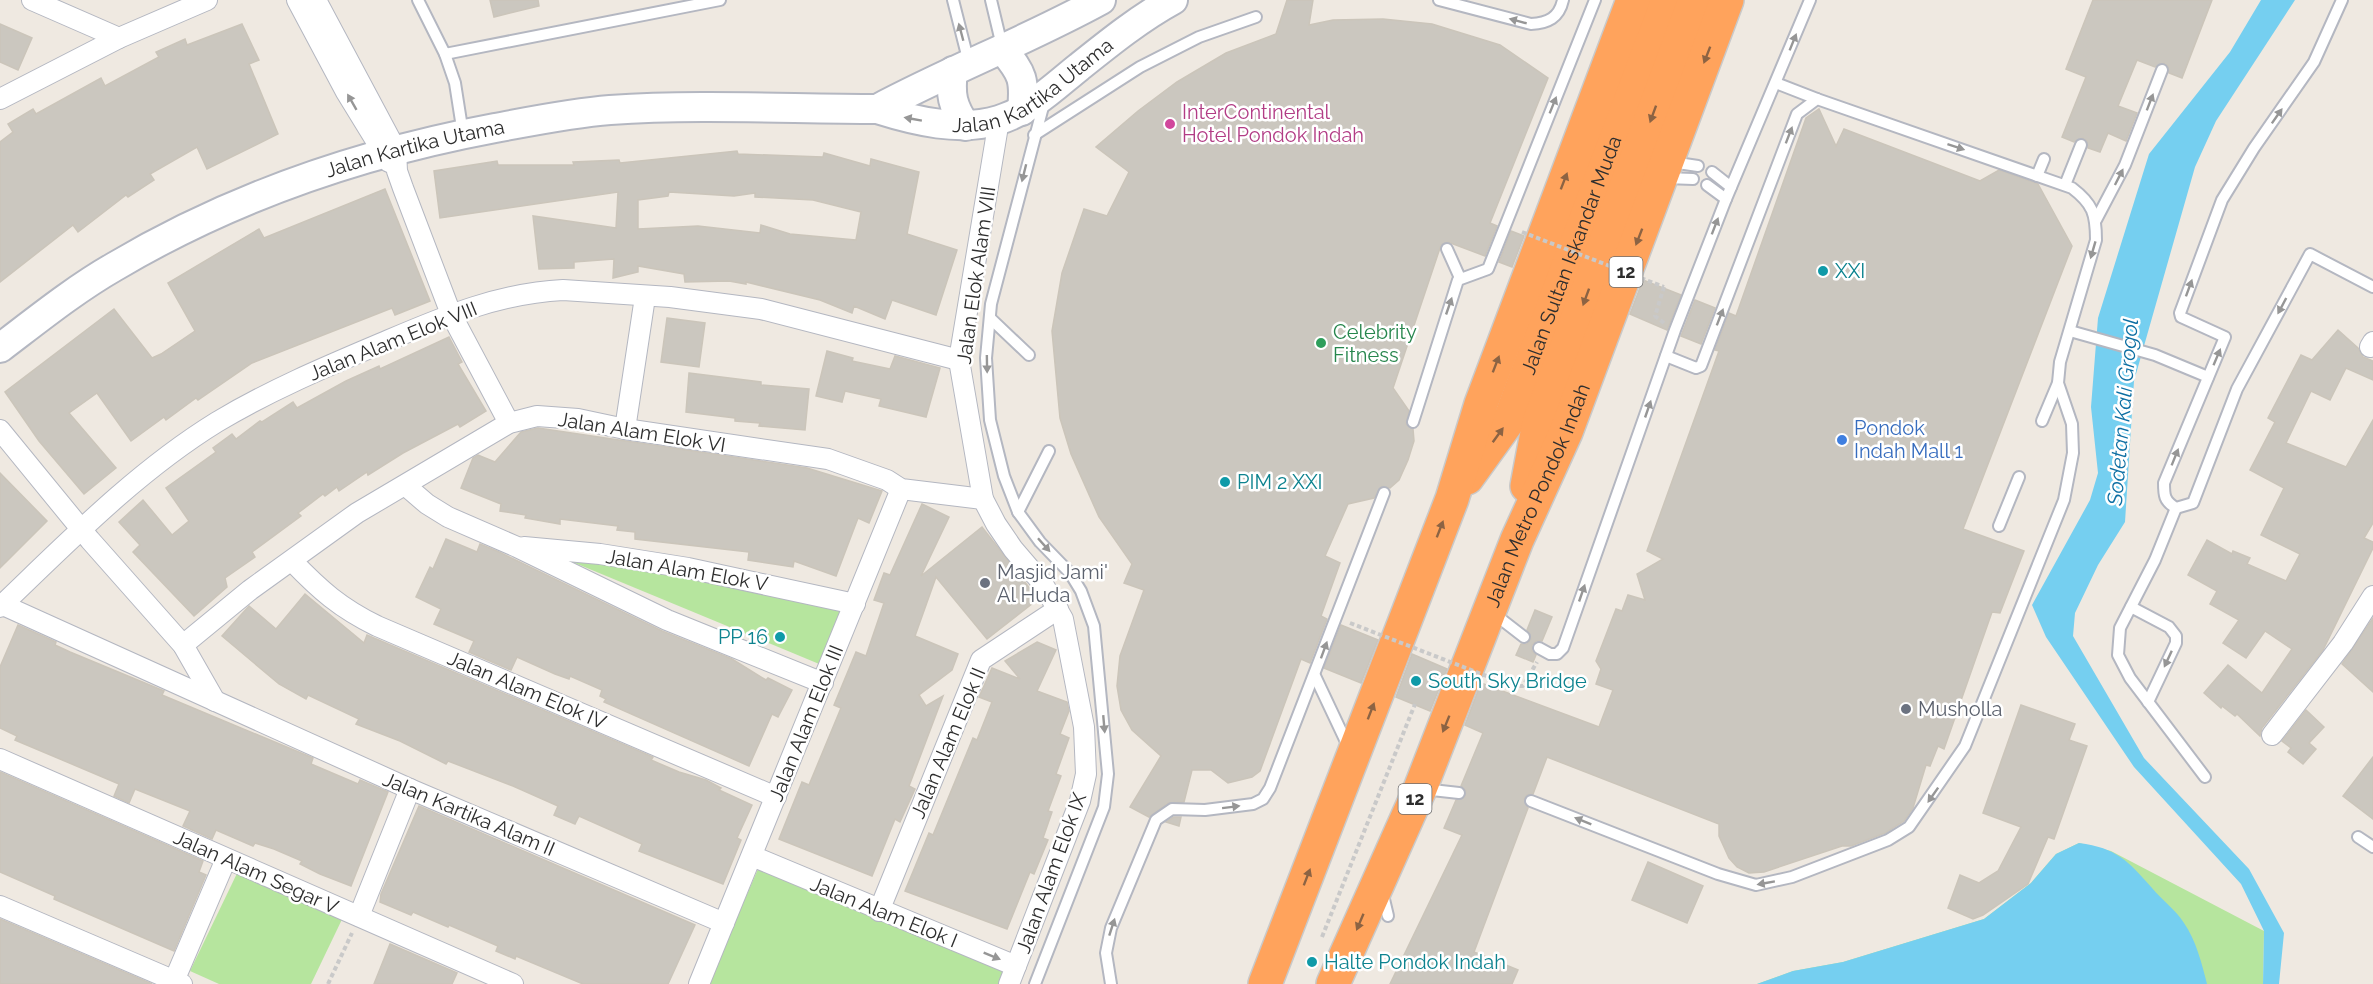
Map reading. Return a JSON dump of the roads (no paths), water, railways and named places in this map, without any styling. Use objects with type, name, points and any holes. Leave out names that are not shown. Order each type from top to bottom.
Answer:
[{"type":"highway","points":[[1265,984],[1452,499],[1481,404],[1633,0]]},
{"type":"highway","name":"Jalan Sultan Iskandar Muda","points":[[1452,499],[1511,417],[1666,0]]},
{"type":"highway","name":"Jalan Sultan Iskandar Muda","points":[[1517,540],[1539,422],[1695,0]]},
{"type":"highway","name":"Jalan Metro Pondok Indah","points":[[1333,984],[1420,789],[1517,540],[1680,171],[1727,0]]},
{"type":"main road","name":"Jalan Kartika Utama","points":[[0,348],[65,298],[114,266],[207,217],[315,173],[391,158],[463,134],[560,116],[610,110],[877,109],[909,120],[966,126],[1025,116],[1112,40],[1173,0]]},
{"type":"main road","name":"Jalan Kartika Utama","points":[[877,109],[961,67],[1003,51],[1097,2]]},
{"type":"main road","points":[[1097,2],[1090,20],[1094,28],[1112,40]]},
{"type":"main road","points":[[1059,23],[1076,39],[1079,47],[1079,67]]},
{"type":"main road","points":[[1003,51],[1022,75],[1025,86],[1025,116]]},
{"type":"main road","points":[[961,67],[950,93],[955,110],[966,126]]},
{"type":"street","points":[[32,0],[119,38]]},
{"type":"street","points":[[0,99],[119,38],[207,0]]},
{"type":"street","points":[[297,0],[391,158]]},
{"type":"street","points":[[316,0],[391,158],[452,314],[509,423]]},
{"type":"street","name":"Jalan Elok Alam VIII","points":[[983,499],[959,360],[1025,116]]},
{"type":"street","name":"Jalan Alam Elok VIII","points":[[1,606],[81,528],[186,443],[246,405],[300,378],[452,314],[534,292],[562,290],[761,309],[959,360]]},
{"type":"street","points":[[625,429],[645,297]]},
{"type":"street","name":"Jalan Alam Elok VI","points":[[183,645],[250,590],[357,513],[509,423],[537,417],[578,419],[625,429],[828,459],[887,480],[902,489],[983,499]]},
{"type":"street","points":[[0,430],[81,528],[183,645],[216,701]]},
{"type":"street","name":"Jalan Alam Elok V","points":[[405,486],[448,517],[517,547],[667,620],[823,683]]},
{"type":"street","name":"Jalan Alam Elok III","points":[[699,984],[902,489]]},
{"type":"street","name":"Jalan Alam Elok IX","points":[[983,499],[1007,541],[1033,570],[1058,609],[1078,690],[1086,774],[1080,801],[1012,975]]},
{"type":"street","name":"Jalan Alam Elok V","points":[[517,547],[564,550],[688,567],[855,604]]},
{"type":"street","name":"Jalan Alam Elok IV","points":[[292,561],[325,595],[367,621],[776,797]]},
{"type":"street","points":[[2272,735],[2343,643],[2373,596]]},
{"type":"street","name":"Jalan Kartika Alam II","points":[[1,606],[410,789],[724,923]]},
{"type":"street","name":"Jalan Alam Elok II","points":[[879,911],[981,660],[1058,609]]},
{"type":"street","name":"Jalan Alam Segar V","points":[[0,759],[513,984]]},
{"type":"street","points":[[359,916],[410,789]]},
{"type":"street","name":"Jalan Alam Elok I","points":[[752,856],[879,911],[1012,975]]},
{"type":"street","points":[[0,906],[178,982],[226,858]]},
{"type":"lane","points":[[418,0],[455,83],[463,134]]},
{"type":"lane","points":[[444,54],[720,0]]},
{"type":"lane","points":[[953,0],[961,67]]},
{"type":"lane","points":[[991,0],[1003,51]]},
{"type":"lane","points":[[1439,0],[1531,24],[1546,23],[1555,16],[1563,0]]},
{"type":"lane","points":[[1460,278],[1488,269],[1595,0]]},
{"type":"lane","points":[[1541,649],[1557,654],[1563,648],[1675,330],[1726,199],[1810,0]]},
{"type":"lane","points":[[2342,0],[2314,62],[2254,148],[2222,200],[2180,313],[2181,317],[2225,337],[2164,483],[2164,497],[2168,504],[2176,508],[2193,504],[2237,389],[2310,254],[2373,287]]},
{"type":"lane","points":[[1035,984],[1104,807],[1108,774],[1094,626],[1081,591],[1070,573],[1040,542],[1018,512],[1004,476],[990,420],[987,358],[990,318],[1025,116],[1140,67],[1199,37],[1256,17]]},
{"type":"lane","points":[[2096,220],[2125,165],[2162,70]]},
{"type":"lane","points":[[1776,83],[2065,185],[2088,200],[2096,220],[2096,240],[2060,362],[2058,383],[2042,421]]},
{"type":"lane","points":[[1666,356],[1696,368],[1701,366],[1797,114],[1816,99]]},
{"type":"lane","points":[[2065,185],[2081,145]]},
{"type":"lane","points":[[2037,176],[2044,159]]},
{"type":"lane","points":[[1712,172],[1731,187]]},
{"type":"lane","points":[[1707,185],[1726,199]]},
{"type":"lane","points":[[1413,422],[1437,340],[1460,278],[1447,249]]},
{"type":"lane","points":[[990,318],[1029,355]]},
{"type":"lane","points":[[2070,331],[2155,355],[2208,377]]},
{"type":"lane","points":[[1531,801],[1718,874],[1756,885],[1792,877],[1903,833],[1932,797],[1965,746],[2064,500],[2073,453],[2072,424],[2058,383]]},
{"type":"lane","points":[[1018,512],[1049,451]]},
{"type":"lane","points":[[1999,526],[2019,477]]},
{"type":"lane","points":[[1111,984],[1106,953],[1111,928],[1156,820],[1172,808],[1205,810],[1253,804],[1263,799],[1315,676],[1384,493]]},
{"type":"lane","points":[[2176,508],[2120,628],[2118,655],[2130,678],[2205,777]]},
{"type":"lane","points":[[2131,607],[2169,627],[2176,636],[2176,643],[2148,702]]},
{"type":"lane","points":[[1491,611],[1524,637]]},
{"type":"lane","points":[[1315,676],[1354,756]]},
{"type":"lane","points":[[1420,789],[1458,793]]},
{"type":"lane","points":[[2358,837],[2373,847]]},
{"type":"lane","points":[[1378,880],[1387,904],[1388,916]]},
{"type":"water","name":"Sodetan Kali Grogol","points":[[2261,0],[2295,0],[2216,121],[2195,167],[2134,381],[2125,522],[2098,565],[2075,613],[2073,636],[2144,758],[2249,869],[2284,933],[2279,984],[2263,984],[2264,931],[2241,884],[2134,767],[2046,637],[2032,605],[2090,500],[2098,473],[2091,407],[2098,318],[2149,154],[2230,52]]},
{"type":"water","points":[[2079,843],[2103,848],[2121,857],[2177,914],[2195,944],[2207,984],[1757,984],[1793,971],[1843,962],[1984,919],[2031,883],[2056,854]]},
{"type":"place","name":"InterContinental Hotel Pondok Indah","points":[[1170,124]]},
{"type":"place","name":"XXI","points":[[1823,271]]},
{"type":"place","name":"Celebrity Fitness","points":[[1321,343]]},
{"type":"place","name":"Pondok Indah Mall 1","points":[[1842,440]]},
{"type":"place","name":"PIM 2 XXI","points":[[1225,482]]},
{"type":"place","name":"Masjid Jami' Al Huda","points":[[985,583]]},
{"type":"place","name":"PP 16","points":[[780,637]]},
{"type":"place","name":"South Sky Bridge","points":[[1416,681]]},
{"type":"place","name":"Musholla","points":[[1906,709]]},
{"type":"place","name":"Halte Pondok Indah","points":[[1312,962]]}]
